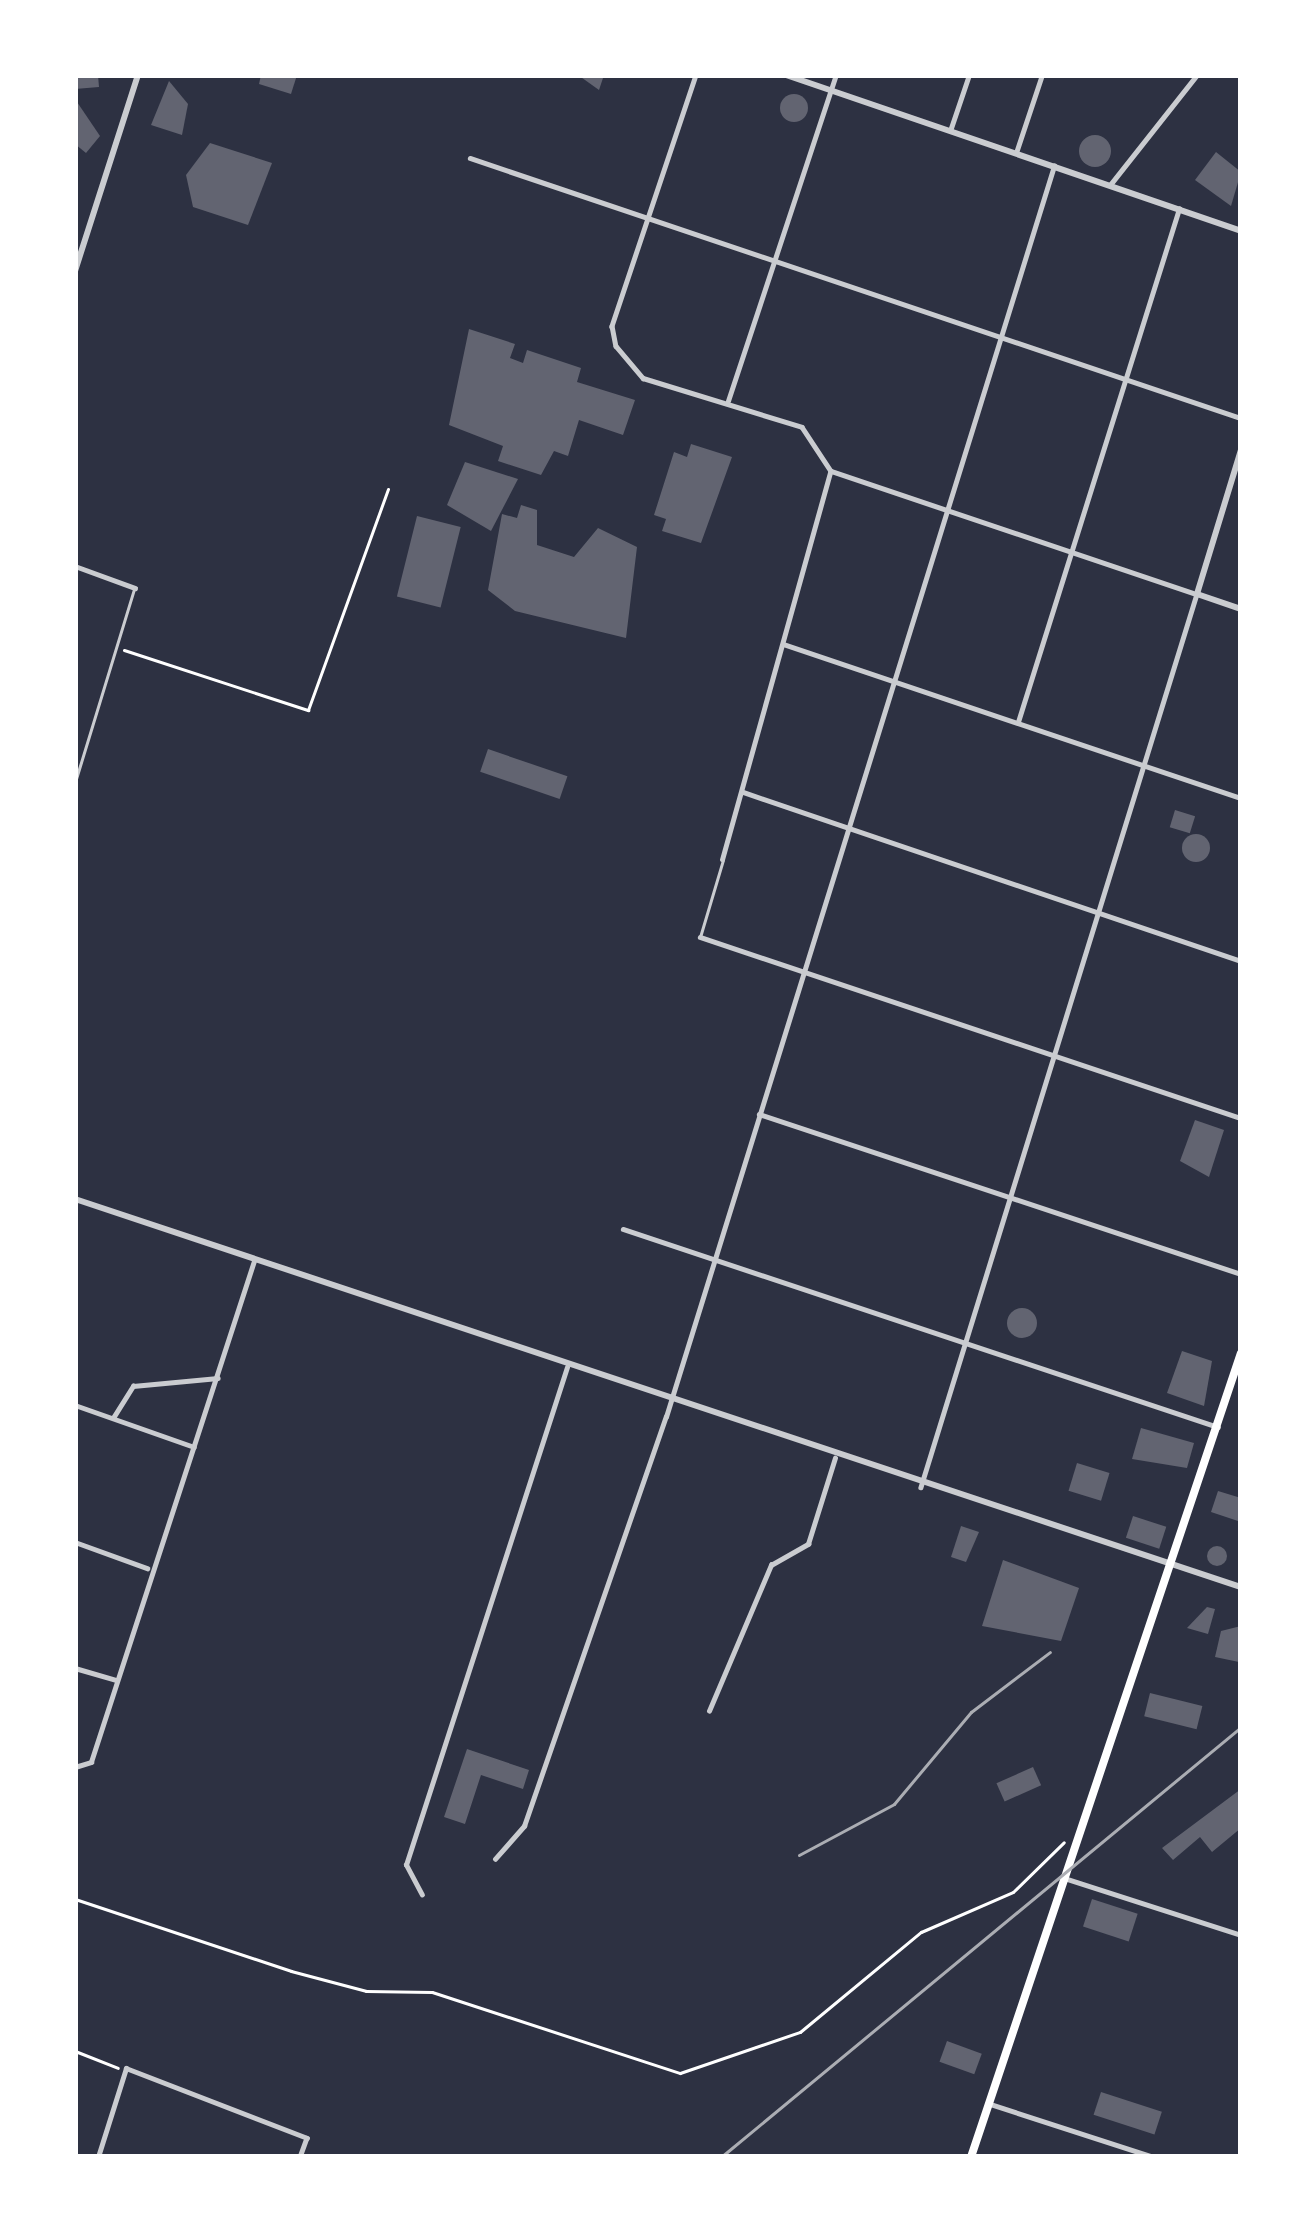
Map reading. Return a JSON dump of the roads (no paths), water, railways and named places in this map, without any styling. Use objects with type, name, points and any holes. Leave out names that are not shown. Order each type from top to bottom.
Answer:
[{"type":"main road","points":[[971,2157],[1174,1571],[1241,1353]]},
{"type":"street","points":[[75,271],[138,75]]},
{"type":"street","points":[[696,75],[614,320],[620,356],[643,378],[728,401],[816,436],[831,471],[723,859]]},
{"type":"street","points":[[787,75],[1241,232]]},
{"type":"street","points":[[728,401],[836,75]]},
{"type":"street","points":[[950,131],[969,75]]},
{"type":"street","points":[[1016,153],[1042,75]]},
{"type":"street","points":[[1110,185],[1197,75]]},
{"type":"street","points":[[470,158],[1241,418]]},
{"type":"street","points":[[495,1858],[524,1826],[671,1402],[1054,166]]},
{"type":"street","points":[[1018,722],[1179,208]]},
{"type":"street","points":[[921,1487],[1241,450]]},
{"type":"street","points":[[831,471],[1241,609]]},
{"type":"street","points":[[75,566],[135,588]]},
{"type":"street","points":[[783,644],[1241,798]]},
{"type":"street","points":[[743,792],[1241,961]]},
{"type":"street","points":[[700,938],[1241,1118]]},
{"type":"street","points":[[759,1114],[1241,1274]]},
{"type":"street","points":[[75,1199],[921,1487],[1174,1571],[1241,1587]]},
{"type":"street","points":[[622,1229],[1218,1427]]},
{"type":"street","points":[[75,1767],[91,1762],[148,1568],[196,1448],[254,1261]]},
{"type":"street","points":[[422,1895],[406,1865],[567,1367]]},
{"type":"street","points":[[113,1418],[133,1386],[218,1378]]},
{"type":"street","points":[[75,1405],[196,1448]]},
{"type":"street","points":[[710,1711],[771,1565],[808,1544],[836,1458]]},
{"type":"street","points":[[75,1542],[148,1568]]},
{"type":"street","points":[[75,1668],[118,1681]]},
{"type":"street","points":[[1067,1879],[1241,1935]]},
{"type":"street","points":[[98,2157],[125,2071],[307,2138],[300,2157]]},
{"type":"street","points":[[990,2104],[1154,2157]]},
{"type":"lane","points":[[75,782],[135,588]]},
{"type":"lane","points":[[700,938],[723,859]]},
{"type":"railway","points":[[799,1855],[894,1804],[971,1712],[1050,1652]]},
{"type":"railway","points":[[721,2157],[1241,1727]]}]
